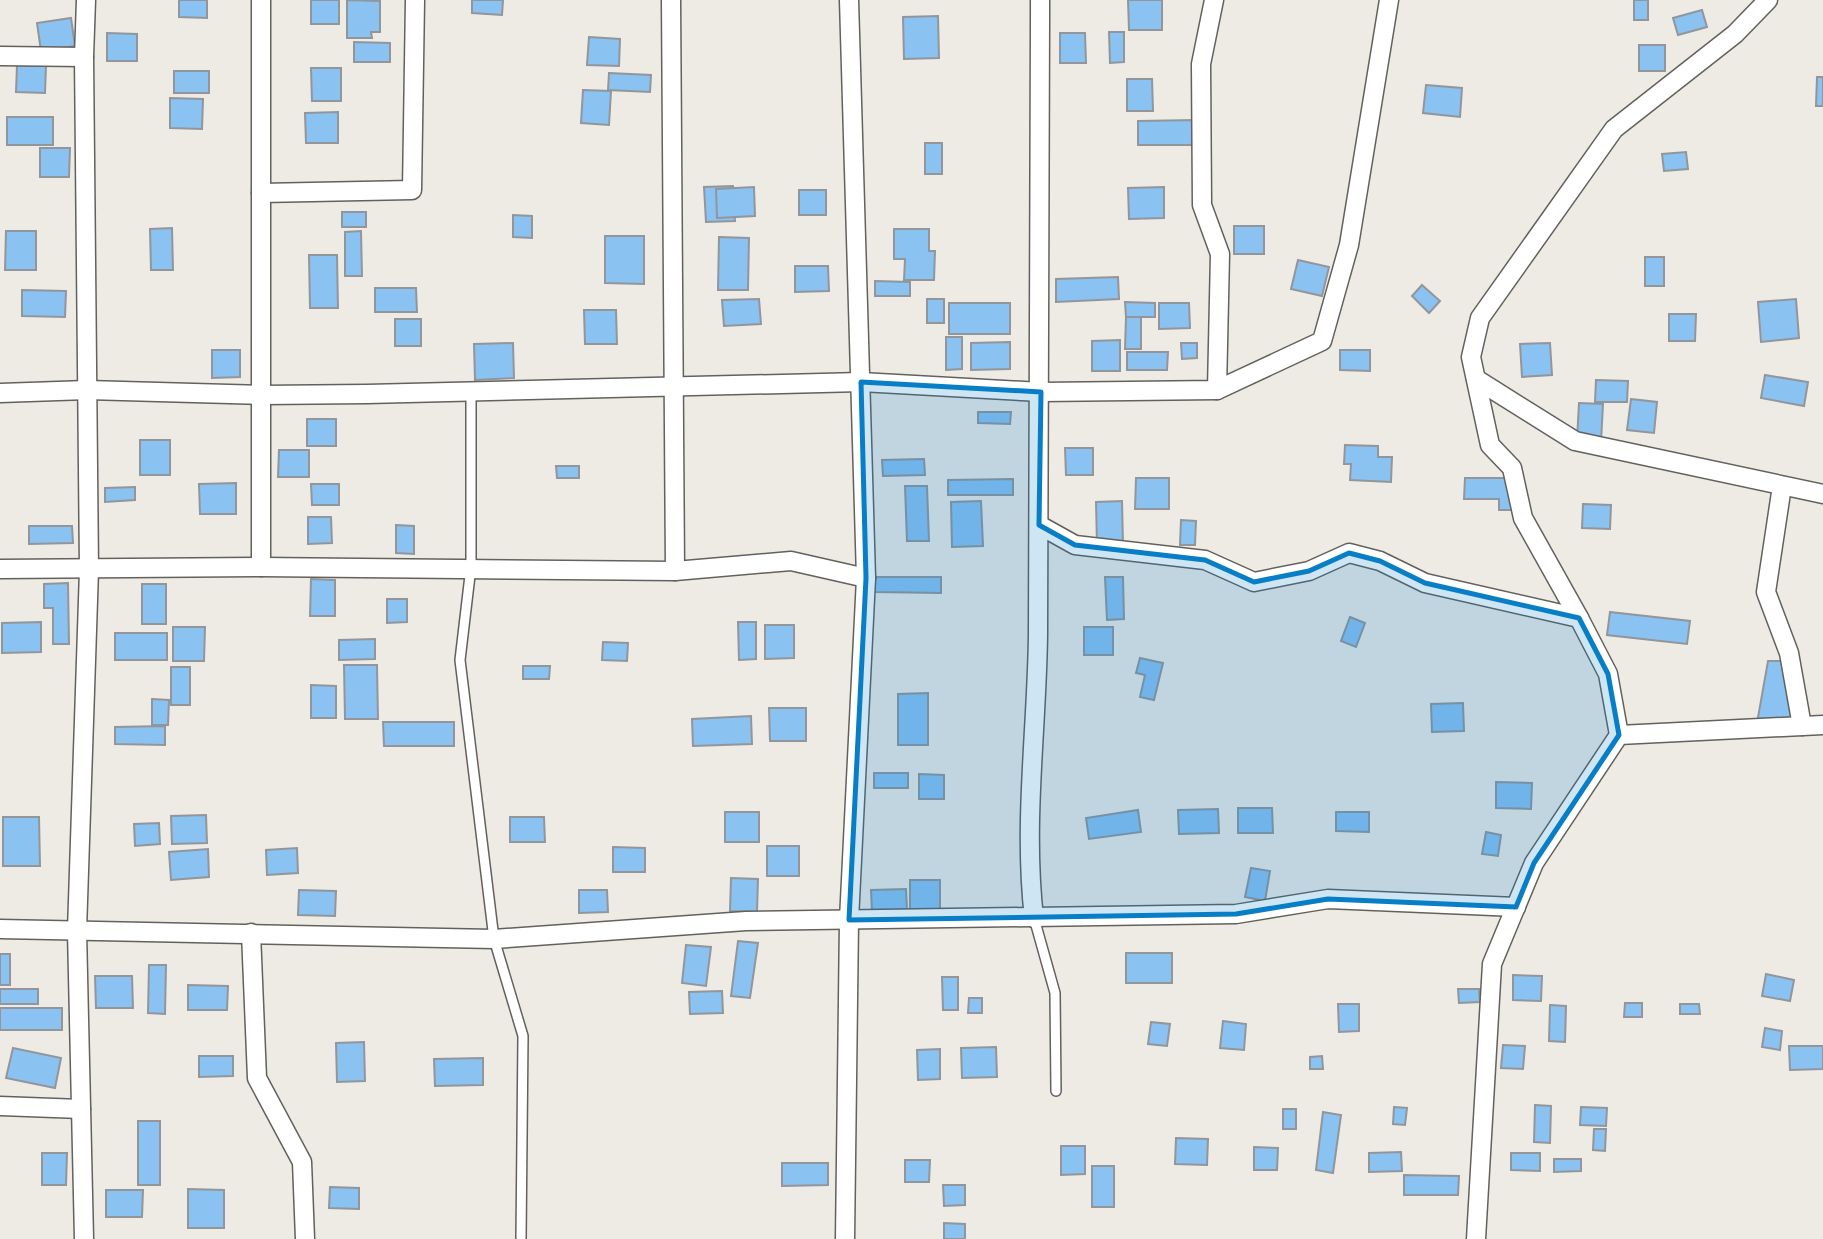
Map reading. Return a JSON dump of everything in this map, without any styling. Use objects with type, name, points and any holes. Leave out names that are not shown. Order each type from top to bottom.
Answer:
[{"type":"street","points":[[84,1239],[77,931],[89,570],[83,57],[86,0]]},
{"type":"street","points":[[261,0],[261,567]]},
{"type":"street","points":[[261,193],[412,190],[415,0]]},
{"type":"street","points":[[671,0],[676,387],[675,571]]},
{"type":"street","points":[[845,1239],[849,920],[866,578],[849,0]]},
{"type":"street","points":[[1034,918],[1030,764],[1038,649],[1041,391],[1040,0]]},
{"type":"street","points":[[1214,0],[1201,77],[1202,205],[1220,254],[1217,390]]},
{"type":"street","points":[[0,393],[87,390],[262,395],[861,382],[1041,391],[1217,390],[1322,341],[1349,245],[1389,0]]},
{"type":"street","points":[[1475,1239],[1492,964],[1534,863],[1619,735],[1608,674],[1523,518],[1512,467],[1490,445],[1471,357],[1480,318],[1614,129],[1735,34],[1768,0]]},
{"type":"street","points":[[0,56],[83,57]]},
{"type":"street","points":[[1476,379],[1575,441],[1823,494]]},
{"type":"street","points":[[1782,486],[1766,592],[1790,653],[1802,726]]},
{"type":"street","points":[[1039,525],[1074,545],[1205,560],[1254,582],[1309,571],[1349,553],[1380,561],[1424,583],[1579,618]]},
{"type":"street","points":[[0,569],[471,567],[675,571],[791,561],[866,578]]},
{"type":"street","points":[[1619,735],[1823,725]]},
{"type":"street","points":[[0,929],[494,939],[746,921],[1236,914],[1328,899],[1516,907]]},
{"type":"street","points":[[251,933],[257,1078],[302,1162],[305,1239]]},
{"type":"street","points":[[0,1106],[81,1109]]},
{"type":"lane","points":[[471,392],[471,567],[460,660],[494,939],[523,1036],[520,1239]]},
{"type":"lane","points":[[1034,918],[1055,993],[1056,1091]]},
{"type":"highlighted area","points":[[861,382],[1041,392],[1039,525],[1075,545],[1205,560],[1254,582],[1309,571],[1349,553],[1380,561],[1425,583],[1579,618],[1608,674],[1619,735],[1534,863],[1516,907],[1328,899],[1236,914],[849,920],[866,578]]},
{"type":"building","points":[[179,0],[207,0],[207,18],[179,17]]},
{"type":"building","points":[[311,0],[339,0],[339,24],[311,24]]},
{"type":"building","points":[[347,0],[380,1],[380,32],[371,32],[372,38],[347,38]]},
{"type":"building","points":[[472,0],[503,0],[502,15],[472,13]]},
{"type":"building","points":[[1128,0],[1162,0],[1162,30],[1129,30]]},
{"type":"building","points":[[1634,0],[1648,0],[1648,20],[1634,20]]},
{"type":"building","points":[[1702,10],[1707,27],[1678,35],[1673,18]]},
{"type":"building","points":[[938,16],[939,58],[904,59],[903,17]]},
{"type":"building","points":[[71,18],[75,46],[41,51],[37,23]]},
{"type":"building","points":[[1109,32],[1124,32],[1124,62],[1110,63]]},
{"type":"building","points":[[107,33],[137,34],[137,61],[107,61]]},
{"type":"building","points":[[1060,33],[1085,33],[1086,63],[1060,63]]},
{"type":"building","points":[[589,37],[620,39],[619,66],[587,65]]},
{"type":"building","points":[[354,42],[390,43],[390,62],[354,62]]},
{"type":"building","points":[[1639,45],[1665,45],[1665,71],[1639,71]]},
{"type":"building","points":[[17,65],[46,66],[45,93],[16,92]]},
{"type":"building","points":[[311,68],[341,68],[341,101],[312,101]]},
{"type":"building","points":[[174,71],[209,71],[209,93],[174,93]]},
{"type":"building","points":[[609,73],[651,75],[650,92],[608,90]]},
{"type":"building","points":[[1817,77],[1823,77],[1823,106],[1816,106]]},
{"type":"building","points":[[1127,79],[1152,79],[1153,111],[1127,111]]},
{"type":"building","points":[[1426,85],[1462,88],[1460,117],[1423,113]]},
{"type":"building","points":[[583,90],[611,91],[609,125],[581,123]]},
{"type":"building","points":[[170,98],[203,99],[202,129],[170,128]]},
{"type":"building","points":[[338,112],[338,143],[306,143],[305,113]]},
{"type":"building","points":[[7,117],[53,117],[53,145],[7,145]]},
{"type":"building","points":[[1194,120],[1194,145],[1138,145],[1138,121]]},
{"type":"building","points":[[925,143],[942,143],[942,174],[925,174]]},
{"type":"building","points":[[40,148],[70,148],[69,177],[40,177]]},
{"type":"building","points":[[1686,152],[1688,169],[1664,171],[1662,154]]},
{"type":"building","points":[[733,186],[735,221],[706,222],[704,187]]},
{"type":"building","points":[[754,187],[755,216],[717,218],[716,189]]},
{"type":"building","points":[[1164,187],[1164,218],[1129,219],[1128,188]]},
{"type":"building","points":[[799,190],[826,190],[826,215],[799,215]]},
{"type":"building","points":[[342,212],[366,212],[366,227],[342,227]]},
{"type":"building","points":[[513,215],[532,216],[532,238],[513,237]]},
{"type":"building","points":[[1234,226],[1264,226],[1264,254],[1234,254]]},
{"type":"building","points":[[172,228],[173,270],[151,270],[150,229]]},
{"type":"building","points":[[894,229],[929,229],[929,251],[935,251],[934,280],[904,280],[905,259],[894,259]]},
{"type":"building","points":[[6,231],[36,231],[36,270],[5,270]]},
{"type":"building","points":[[361,231],[362,276],[345,276],[345,232]]},
{"type":"building","points":[[605,236],[644,236],[644,284],[605,283]]},
{"type":"building","points":[[719,237],[749,238],[748,290],[718,290]]},
{"type":"building","points":[[309,255],[337,255],[338,308],[310,308]]},
{"type":"building","points":[[1645,257],[1664,257],[1664,286],[1645,286]]},
{"type":"building","points":[[1298,260],[1329,267],[1322,296],[1291,289]]},
{"type":"building","points":[[795,266],[828,266],[829,291],[795,292]]},
{"type":"building","points":[[1118,277],[1119,299],[1056,302],[1056,279]]},
{"type":"building","points":[[875,281],[910,282],[910,296],[875,296]]},
{"type":"building","points":[[1422,285],[1440,301],[1429,313],[1412,296]]},
{"type":"building","points":[[375,288],[416,288],[417,312],[375,312]]},
{"type":"building","points":[[22,290],[66,291],[65,317],[22,316]]},
{"type":"building","points":[[759,299],[761,324],[724,326],[722,300]]},
{"type":"building","points":[[927,299],[944,299],[944,323],[927,323]]},
{"type":"building","points":[[1796,299],[1799,338],[1761,342],[1758,302]]},
{"type":"building","points":[[1125,302],[1155,303],[1155,317],[1126,317]]},
{"type":"building","points":[[949,303],[1010,303],[1010,334],[949,334]]},
{"type":"building","points":[[1159,303],[1189,303],[1190,328],[1159,329]]},
{"type":"building","points":[[584,310],[616,310],[617,344],[585,344]]},
{"type":"building","points":[[1669,314],[1696,314],[1695,341],[1669,341]]},
{"type":"building","points":[[1126,317],[1141,317],[1141,349],[1125,349]]},
{"type":"building","points":[[395,319],[421,319],[421,346],[395,346]]},
{"type":"building","points":[[946,337],[962,337],[962,369],[946,370]]},
{"type":"building","points":[[1120,340],[1120,371],[1092,371],[1092,341]]},
{"type":"building","points":[[1010,342],[1010,369],[971,370],[971,343]]},
{"type":"building","points":[[513,343],[514,378],[475,380],[474,344]]},
{"type":"building","points":[[1181,343],[1197,343],[1197,358],[1182,359]]},
{"type":"building","points":[[1550,343],[1552,375],[1522,377],[1520,344]]},
{"type":"building","points":[[212,350],[240,350],[240,377],[212,378]]},
{"type":"building","points":[[1340,350],[1370,350],[1370,371],[1340,370]]},
{"type":"building","points":[[1127,352],[1168,352],[1167,370],[1127,370]]},
{"type":"building","points":[[1765,375],[1808,382],[1804,406],[1761,398]]},
{"type":"building","points":[[1596,380],[1628,381],[1627,402],[1595,402]]},
{"type":"building","points":[[1631,399],[1657,402],[1654,433],[1627,430]]},
{"type":"building","points":[[1579,403],[1603,404],[1601,442],[1577,440]]},
{"type":"building","points":[[978,412],[1011,412],[1010,424],[978,423]]},
{"type":"building","points":[[307,419],[336,419],[336,446],[307,446]]},
{"type":"building","points":[[140,440],[170,440],[170,475],[140,475]]},
{"type":"building","points":[[1345,445],[1378,446],[1378,457],[1392,457],[1391,482],[1350,480],[1351,464],[1344,464]]},
{"type":"building","points":[[1065,448],[1093,448],[1093,475],[1066,475]]},
{"type":"building","points":[[279,450],[309,450],[309,477],[278,477]]},
{"type":"building","points":[[924,459],[925,475],[883,476],[882,460]]},
{"type":"building","points":[[556,466],[579,466],[579,478],[557,478]]},
{"type":"building","points":[[1136,478],[1169,478],[1169,509],[1135,509]]},
{"type":"building","points":[[1465,478],[1511,478],[1515,510],[1499,510],[1499,499],[1464,499]]},
{"type":"building","points":[[1013,479],[1013,495],[948,495],[948,480]]},
{"type":"building","points":[[236,483],[236,514],[200,514],[199,484]]},
{"type":"building","points":[[311,484],[339,484],[339,505],[312,505]]},
{"type":"building","points":[[905,486],[927,486],[929,541],[907,541]]},
{"type":"building","points":[[135,487],[135,500],[105,502],[105,488]]},
{"type":"building","points":[[981,501],[983,546],[952,547],[951,502]]},
{"type":"building","points":[[1122,501],[1123,544],[1097,545],[1096,502]]},
{"type":"building","points":[[1583,504],[1611,505],[1610,529],[1582,528]]},
{"type":"building","points":[[308,517],[331,517],[332,543],[308,544]]},
{"type":"building","points":[[1181,520],[1196,521],[1195,545],[1180,545]]},
{"type":"building","points":[[396,525],[414,526],[414,554],[396,553]]},
{"type":"building","points":[[29,526],[72,526],[73,543],[29,544]]},
{"type":"building","points":[[875,577],[941,577],[941,593],[874,592]]},
{"type":"building","points":[[1105,577],[1123,577],[1124,619],[1107,620]]},
{"type":"building","points":[[311,579],[335,580],[335,616],[310,616]]},
{"type":"building","points":[[68,583],[69,644],[53,644],[53,608],[44,608],[44,584]]},
{"type":"building","points":[[142,584],[166,584],[166,624],[142,624]]},
{"type":"building","points":[[387,599],[407,599],[407,622],[387,623]]},
{"type":"building","points":[[1610,612],[1690,621],[1687,644],[1607,635]]},
{"type":"building","points":[[1350,617],[1365,623],[1356,647],[1341,641]]},
{"type":"building","points":[[41,622],[41,652],[2,653],[2,623]]},
{"type":"building","points":[[738,622],[756,622],[756,659],[739,660]]},
{"type":"building","points":[[765,625],[794,625],[794,658],[765,659]]},
{"type":"building","points":[[173,627],[205,627],[204,661],[173,661]]},
{"type":"building","points":[[1084,627],[1113,627],[1113,655],[1084,655]]},
{"type":"building","points":[[115,633],[167,633],[167,660],[115,660]]},
{"type":"building","points":[[375,639],[375,659],[339,660],[339,640]]},
{"type":"building","points":[[603,642],[628,643],[627,661],[602,660]]},
{"type":"building","points":[[1140,658],[1163,663],[1154,700],[1140,697],[1145,675],[1136,673]]},
{"type":"building","points":[[1768,661],[1782,661],[1792,718],[1757,723]]},
{"type":"building","points":[[344,665],[377,665],[378,719],[345,719]]},
{"type":"building","points":[[523,666],[550,666],[549,679],[523,679]]},
{"type":"building","points":[[171,667],[190,667],[190,705],[171,705]]},
{"type":"building","points":[[311,685],[336,686],[336,718],[311,718]]},
{"type":"building","points":[[928,693],[928,745],[898,745],[898,694]]},
{"type":"building","points":[[152,699],[169,700],[168,725],[152,725]]},
{"type":"building","points":[[1463,703],[1464,731],[1432,732],[1431,704]]},
{"type":"building","points":[[769,708],[806,708],[806,741],[770,741]]},
{"type":"building","points":[[751,716],[752,744],[693,746],[692,719]]},
{"type":"building","points":[[383,722],[454,722],[454,746],[384,746]]},
{"type":"building","points":[[165,726],[165,745],[115,744],[115,727]]},
{"type":"building","points":[[874,773],[908,773],[908,788],[874,788]]},
{"type":"building","points":[[919,774],[944,775],[944,799],[919,799]]},
{"type":"building","points":[[1496,782],[1532,783],[1531,809],[1496,808]]},
{"type":"building","points":[[1238,808],[1272,808],[1273,833],[1238,833]]},
{"type":"building","points":[[1218,809],[1219,833],[1179,834],[1178,810]]},
{"type":"building","points":[[1138,810],[1141,832],[1089,839],[1086,818]]},
{"type":"building","points":[[725,812],[759,812],[759,842],[725,842]]},
{"type":"building","points":[[1336,812],[1369,812],[1369,832],[1336,831]]},
{"type":"building","points":[[206,815],[207,843],[172,844],[171,816]]},
{"type":"building","points":[[3,817],[39,817],[40,866],[3,866]]},
{"type":"building","points":[[510,817],[544,817],[545,842],[510,842]]},
{"type":"building","points":[[159,823],[160,844],[135,846],[134,824]]},
{"type":"building","points":[[1486,832],[1501,835],[1498,856],[1482,854]]},
{"type":"building","points":[[767,846],[799,846],[799,876],[767,876]]},
{"type":"building","points":[[613,847],[645,848],[645,872],[613,872]]},
{"type":"building","points":[[297,848],[298,873],[267,875],[266,850]]},
{"type":"building","points":[[208,849],[209,877],[171,880],[169,852]]},
{"type":"building","points":[[1251,868],[1270,871],[1265,901],[1245,897]]},
{"type":"building","points":[[731,878],[758,879],[757,912],[730,911]]},
{"type":"building","points":[[910,880],[940,880],[940,912],[910,912]]},
{"type":"building","points":[[906,889],[907,911],[872,912],[871,890]]},
{"type":"building","points":[[299,890],[336,891],[335,916],[298,915]]},
{"type":"building","points":[[579,890],[607,890],[608,912],[579,913]]},
{"type":"building","points":[[738,941],[758,943],[750,998],[731,996]]},
{"type":"building","points":[[686,945],[711,947],[706,986],[682,983]]},
{"type":"building","points":[[1126,953],[1172,953],[1172,983],[1126,983]]},
{"type":"building","points":[[0,954],[10,954],[10,985],[0,985]]},
{"type":"building","points":[[149,965],[166,965],[165,1014],[148,1013]]},
{"type":"building","points":[[1766,974],[1794,980],[1790,1001],[1762,996]]},
{"type":"building","points":[[1513,975],[1542,976],[1541,1001],[1513,1000]]},
{"type":"building","points":[[95,976],[132,976],[133,1008],[96,1008]]},
{"type":"building","points":[[942,977],[958,977],[958,1010],[943,1010]]},
{"type":"building","points":[[188,985],[228,986],[227,1010],[188,1010]]},
{"type":"building","points":[[0,989],[38,989],[38,1004],[0,1004]]},
{"type":"building","points":[[1458,989],[1479,989],[1480,1002],[1459,1003]]},
{"type":"building","points":[[722,991],[723,1013],[690,1014],[689,992]]},
{"type":"building","points":[[969,998],[982,998],[982,1013],[968,1013]]},
{"type":"building","points":[[1625,1003],[1642,1003],[1642,1017],[1624,1017]]},
{"type":"building","points":[[1338,1004],[1359,1004],[1359,1031],[1339,1032]]},
{"type":"building","points":[[1680,1004],[1699,1004],[1700,1014],[1680,1014]]},
{"type":"building","points":[[1550,1005],[1566,1006],[1565,1042],[1549,1041]]},
{"type":"building","points":[[0,1008],[62,1008],[62,1030],[0,1030]]},
{"type":"building","points":[[1223,1021],[1246,1024],[1244,1050],[1220,1048]]},
{"type":"building","points":[[1151,1022],[1170,1024],[1167,1046],[1148,1044]]},
{"type":"building","points":[[1765,1028],[1782,1031],[1780,1050],[1762,1047]]},
{"type":"building","points":[[364,1042],[365,1081],[337,1082],[336,1043]]},
{"type":"building","points":[[1503,1045],[1525,1046],[1523,1069],[1501,1068]]},
{"type":"building","points":[[1789,1046],[1823,1046],[1823,1069],[1790,1070]]},
{"type":"building","points":[[996,1047],[997,1077],[962,1078],[961,1048]]},
{"type":"building","points":[[13,1048],[61,1058],[55,1088],[6,1078]]},
{"type":"building","points":[[940,1049],[940,1079],[918,1080],[917,1050]]},
{"type":"building","points":[[199,1056],[233,1056],[233,1076],[199,1077]]},
{"type":"building","points":[[1322,1056],[1323,1069],[1310,1069],[1310,1057]]},
{"type":"building","points":[[483,1058],[483,1085],[435,1086],[434,1059]]},
{"type":"building","points":[[1535,1105],[1551,1106],[1550,1143],[1534,1142]]},
{"type":"building","points":[[1394,1107],[1407,1108],[1405,1125],[1393,1124]]},
{"type":"building","points":[[1581,1107],[1607,1108],[1606,1126],[1580,1125]]},
{"type":"building","points":[[1283,1109],[1296,1109],[1296,1129],[1283,1129]]},
{"type":"building","points":[[1323,1112],[1341,1115],[1333,1173],[1316,1170]]},
{"type":"building","points":[[138,1121],[160,1121],[160,1185],[138,1185]]},
{"type":"building","points":[[1594,1129],[1606,1129],[1605,1151],[1593,1150]]},
{"type":"building","points":[[1176,1138],[1208,1139],[1207,1165],[1175,1164]]},
{"type":"building","points":[[1061,1146],[1085,1146],[1085,1174],[1061,1175]]},
{"type":"building","points":[[1254,1147],[1278,1148],[1277,1170],[1254,1170]]},
{"type":"building","points":[[1401,1152],[1402,1171],[1369,1172],[1369,1153]]},
{"type":"building","points":[[42,1153],[67,1153],[66,1185],[42,1185]]},
{"type":"building","points":[[1511,1153],[1540,1153],[1540,1171],[1511,1170]]},
{"type":"building","points":[[1554,1159],[1581,1159],[1581,1171],[1554,1172]]},
{"type":"building","points":[[905,1160],[930,1160],[929,1182],[905,1182]]},
{"type":"building","points":[[782,1163],[828,1163],[828,1185],[782,1186]]},
{"type":"building","points":[[1092,1166],[1114,1166],[1114,1207],[1092,1207]]},
{"type":"building","points":[[1404,1175],[1459,1176],[1458,1195],[1404,1195]]},
{"type":"building","points":[[943,1185],[965,1185],[965,1205],[944,1206]]},
{"type":"building","points":[[330,1187],[359,1188],[359,1209],[329,1208]]},
{"type":"building","points":[[188,1189],[224,1190],[224,1228],[188,1228]]},
{"type":"building","points":[[106,1190],[143,1190],[142,1217],[106,1217]]},
{"type":"building","points":[[944,1223],[965,1224],[965,1239],[944,1239]]}]
